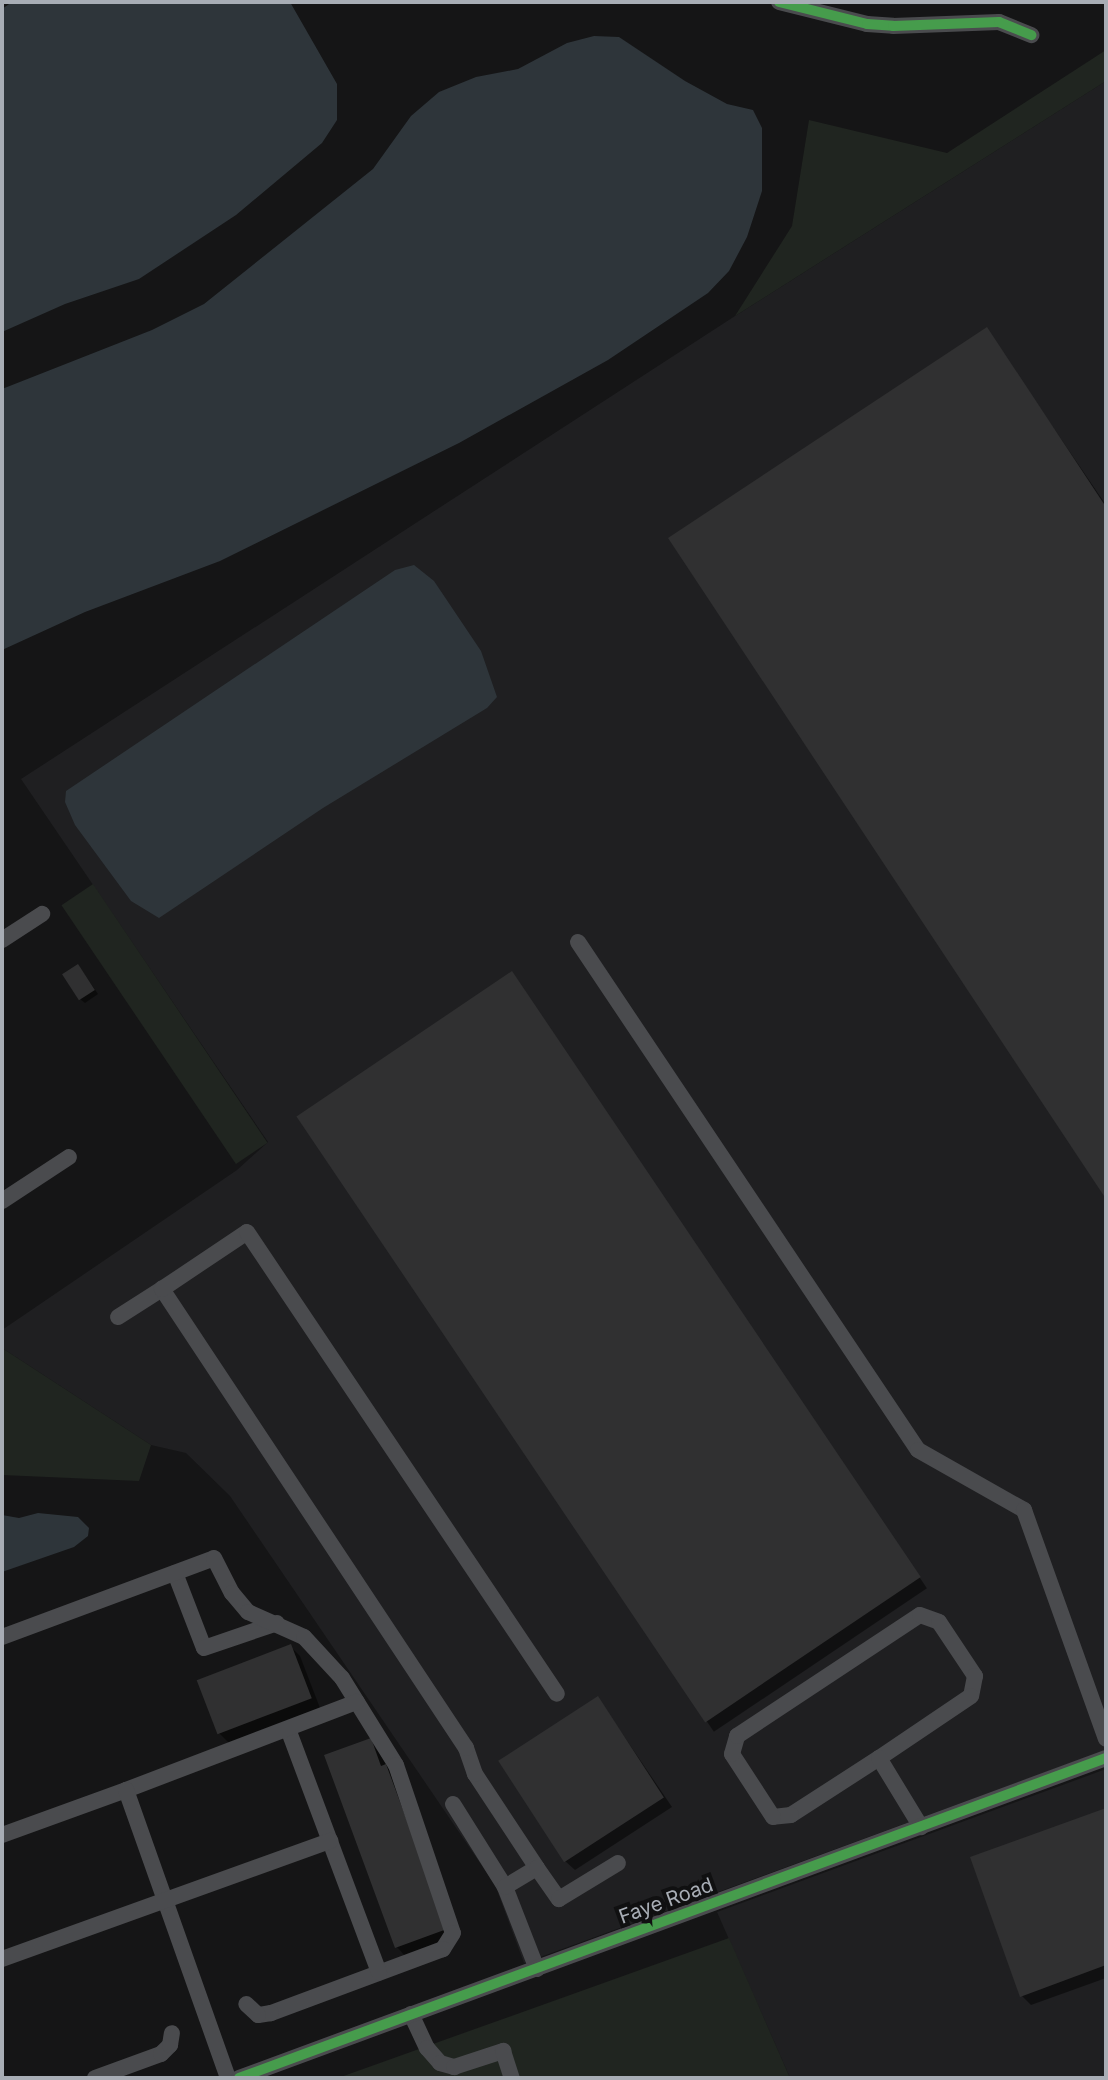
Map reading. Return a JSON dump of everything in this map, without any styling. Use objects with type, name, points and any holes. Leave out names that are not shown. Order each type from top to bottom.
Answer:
[{"type":"street","points":[[779,2],[867,24],[999,22],[1032,35]]},
{"type":"street","points":[[2,940],[42,914]]},
{"type":"street","points":[[578,942],[918,1450],[1024,1510],[1106,1739]]},
{"type":"street","points":[[2,1201],[69,1157]]},
{"type":"street","points":[[118,1317],[247,1232],[557,1694]]},
{"type":"street","points":[[162,1289],[466,1748],[475,1774],[559,1899],[618,1863]]},
{"type":"street","points":[[2,1637],[214,1558],[232,1593],[248,1612],[304,1637],[342,1678],[396,1765],[453,1933],[443,1949],[271,2013],[258,2015],[246,2004]]},
{"type":"street","points":[[175,1573],[204,1648],[277,1623]]},
{"type":"street","points":[[920,1615],[939,1622],[975,1676],[971,1696],[879,1758],[791,1815],[773,1817],[732,1754],[737,1736],[920,1615]]},
{"type":"street","points":[[2,1835],[357,1702]]},
{"type":"street","points":[[288,1729],[379,1973]]},
{"type":"street","points":[[879,1758],[921,1827]]},
{"type":"street","name":"Faye Road","points":[[239,2078],[1106,1758]]},
{"type":"street","points":[[126,1790],[228,2078]]},
{"type":"street","points":[[453,1804],[505,1887],[537,1969]]},
{"type":"street","points":[[2,1959],[330,1841]]},
{"type":"street","points":[[505,1887],[537,1868]]},
{"type":"street","points":[[411,2014],[427,2048],[440,2063],[456,2073],[503,2051],[512,2078]]},
{"type":"street","points":[[95,2078],[161,2054],[170,2045],[172,2033]]},
{"type":"shaded area","points":[[12,2],[290,2],[337,84],[337,120],[322,143],[236,215],[139,279],[65,304],[2,332],[2,9]]},
{"type":"shaded area","points":[[594,36],[619,37],[685,81],[727,104],[753,110],[762,128],[762,191],[747,237],[729,271],[708,293],[608,360],[459,443],[220,561],[85,612],[2,650],[2,389],[152,330],[204,304],[373,169],[411,116],[439,92],[476,77],[518,69],[567,43]]},
{"type":"shaded area","points":[[1106,50],[1106,81],[735,316],[792,226],[809,120],[947,153]]},
{"type":"shaded area","points":[[1106,81],[1106,1750],[524,1963],[495,1885],[230,1496],[186,1453],[151,1445],[2,1348],[2,1330],[237,1170],[268,1142],[21,779],[735,316]]},
{"type":"shaded area","points":[[414,565],[434,581],[481,651],[497,697],[487,708],[323,808],[159,918],[131,901],[75,825],[65,802],[66,791],[395,570]]},
{"type":"shaded area","points":[[93,884],[267,1143],[236,1164],[61,905]]},
{"type":"shaded area","points":[[2,1348],[151,1445],[139,1481],[2,1475]]},
{"type":"shaded area","points":[[38,1513],[78,1517],[89,1528],[88,1536],[74,1547],[2,1572],[2,1515],[19,1518]]},
{"type":"shaded area","points":[[1106,1769],[1106,2078],[790,2078],[717,1912]]},
{"type":"shaded area","points":[[729,1938],[790,2078],[338,2078]]},
{"type":"building","points":[[987,327],[1106,507],[1106,1199],[668,538]]},
{"type":"building","points":[[78,964],[95,990],[79,1000],[62,974]]},
{"type":"building","points":[[512,971],[921,1577],[705,1722],[296,1116]]},
{"type":"building","points":[[291,1644],[312,1698],[217,1734],[197,1680]]},
{"type":"building","points":[[598,1696],[664,1797],[564,1862],[498,1761]]},
{"type":"building","points":[[371,1738],[381,1766],[386,1764],[447,1929],[395,1948],[324,1755]]},
{"type":"building","points":[[1106,1808],[1106,1965],[1020,1997],[970,1857]]},
{"type":"cycle path","points":[[779,2],[867,24],[999,22],[1032,35]]},
{"type":"cycle path","points":[[239,2078],[1106,1758]]}]
